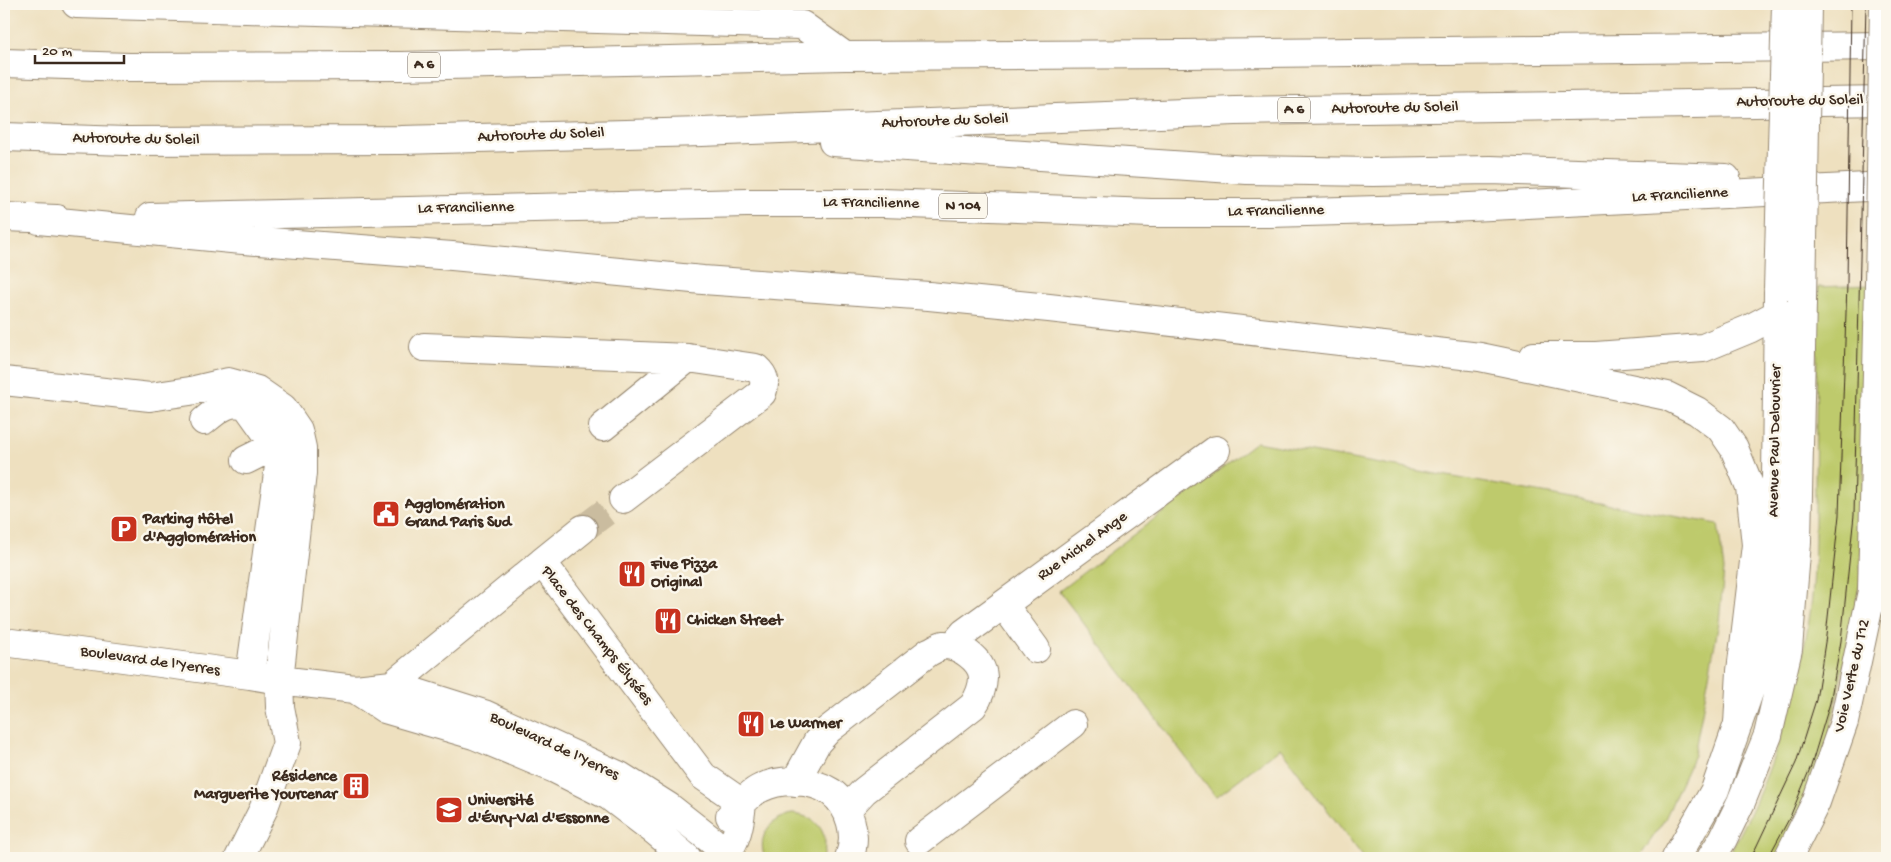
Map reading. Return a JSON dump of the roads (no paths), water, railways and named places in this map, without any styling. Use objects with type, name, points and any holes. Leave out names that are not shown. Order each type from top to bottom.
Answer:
[{"type":"main road","points":[[76,4],[802,25],[844,56]]},
{"type":"main road","name":"Avenue Paul Delouvrier","points":[[1711,858],[1741,802],[1768,736],[1788,649],[1797,542],[1786,302],[1786,4]]},
{"type":"main road","name":"Avenue Paul Delouvrier","points":[[1676,858],[1715,790],[1763,652],[1775,574],[1786,302],[1807,4]]},
{"type":"main road","name":"Voie Verte du T12","points":[[1788,858],[1816,802],[1844,722],[1872,591],[1884,4]]},
{"type":"main road","name":"A 6","points":[[4,64],[129,67],[401,66],[844,56],[1887,46]]},
{"type":"main road","name":"Autoroute du Soleil","points":[[4,137],[126,141],[401,140],[702,132],[1235,111],[1887,101]]},
{"type":"main road","points":[[702,132],[1247,170],[1373,172],[1492,170],[1887,185]]},
{"type":"main road","name":"La Francilienne","points":[[4,217],[39,220],[747,203],[882,203],[1151,213],[1270,213],[1450,208],[1887,185]]},
{"type":"main road","points":[[39,220],[231,239],[452,256],[703,280],[938,297],[1480,357],[1667,396],[1697,411],[1721,429],[1734,448],[1750,487],[1756,544],[1741,671],[1738,724]]},
{"type":"main road","points":[[1480,357],[1596,356],[1703,348],[1749,329],[1786,302]]},
{"type":"main road","points":[[424,347],[688,358],[756,368],[763,375],[766,384],[762,393],[623,499]]},
{"type":"main road","points":[[603,427],[688,358]]},
{"type":"main road","points":[[4,381],[150,397],[190,391],[228,382],[257,390],[283,408],[298,430],[302,448],[302,473],[279,680],[280,707],[287,743],[263,810],[239,858]]},
{"type":"main road","points":[[204,421],[221,407],[241,403],[247,406],[278,448],[280,459],[250,675]]},
{"type":"main road","points":[[246,460],[268,449],[278,448]]},
{"type":"main road","name":"Rue Michel Ange","points":[[953,646],[964,633],[1216,450]]},
{"type":"main road","points":[[542,562],[583,529]]},
{"type":"main road","name":"Place des Champs Élysées","points":[[392,685],[542,562],[703,776],[742,803]]},
{"type":"main road","points":[[1004,604],[1036,649]]},
{"type":"main road","name":"Boulevard de l'Yerres","points":[[4,642],[355,689],[392,685],[484,714],[620,776],[669,808],[719,854]]},
{"type":"main road","points":[[795,782],[817,742],[828,730],[929,652],[942,645],[953,646],[966,652],[976,662],[983,674],[982,686],[973,706],[864,791],[849,834]]},
{"type":"main road","name":"Boulevard de l'Yerres","points":[[355,689],[385,709],[474,735],[610,796],[656,831],[687,858]]},
{"type":"main road","points":[[919,841],[1073,724]]},
{"type":"main road","points":[[555,770],[615,788],[664,821],[719,854],[735,840],[740,822],[742,803],[760,788],[788,781],[812,784],[832,793],[849,834],[872,858]]},
{"type":"tunnel","points":[[583,529],[623,499]]},
{"type":"tram line","points":[[1751,858],[1796,763],[1816,700],[1826,636],[1839,515],[1847,284],[1851,4]]},
{"type":"tram line","points":[[1768,858],[1790,817],[1811,766],[1830,703],[1841,641],[1854,515],[1866,4]]},
{"type":"place","name":"Agglomération Grand Paris Sud","points":[[386,514]]},
{"type":"place","name":"Parking Hôtel d'Agglomération","points":[[124,529]]},
{"type":"place","name":"Five Pizza Original","points":[[632,574]]},
{"type":"place","name":"Chicken Street","points":[[668,621]]},
{"type":"place","name":"Le Warmer","points":[[751,724]]},
{"type":"place","name":"Résidence Marguerite Yourcenar","points":[[356,786]]},
{"type":"place","name":"Université d'Évry-Val d'Essonne","points":[[449,810]]}]
